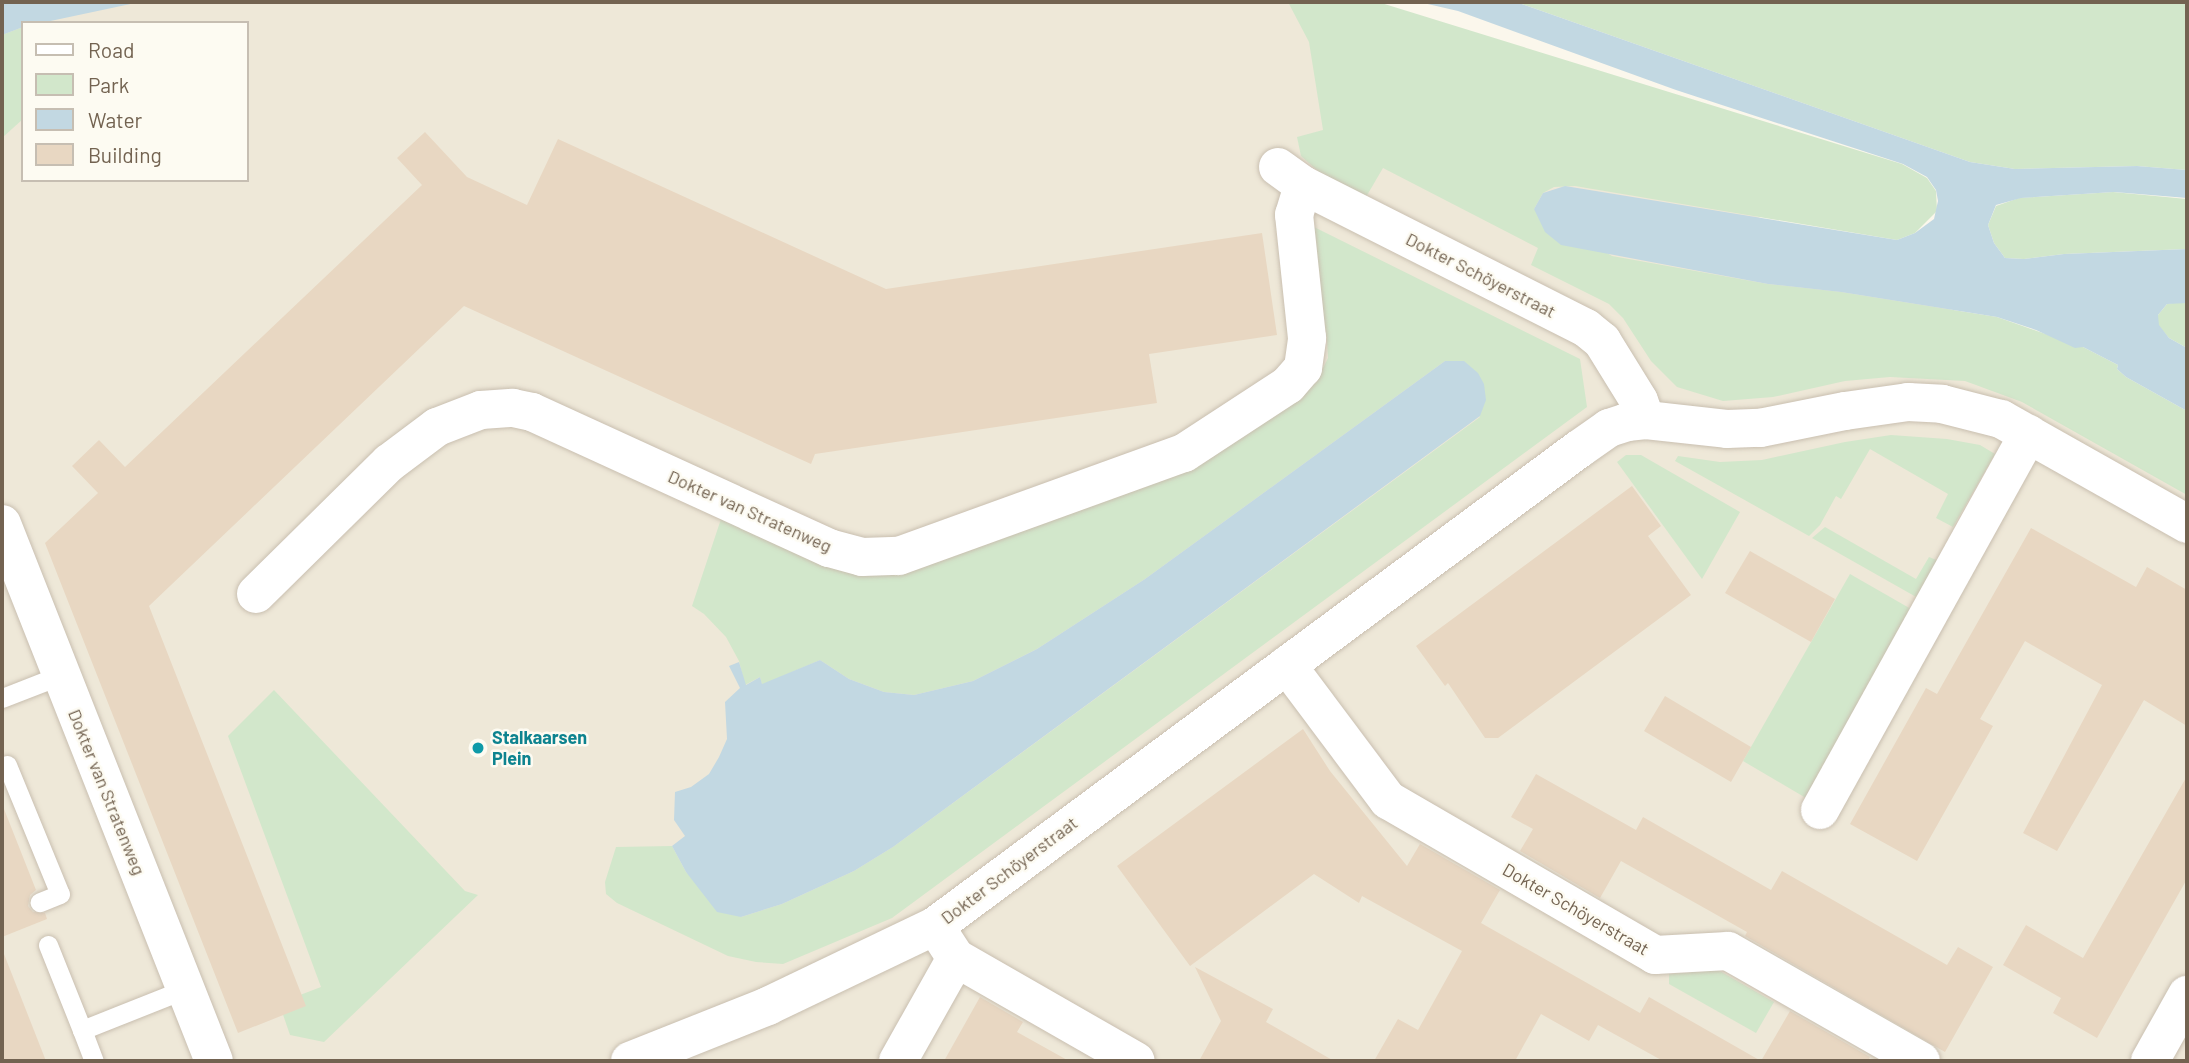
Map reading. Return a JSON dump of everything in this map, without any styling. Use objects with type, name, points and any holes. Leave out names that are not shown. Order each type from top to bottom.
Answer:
[{"type":"street","name":"Dokter Schöyerstraat","points":[[1290,176],[1586,328],[1602,341],[1639,401],[1646,420]]},
{"type":"street","name":"Dokter van Stratenweg","points":[[256,594],[390,463],[437,427],[481,410],[513,408],[532,412],[829,548],[862,556],[899,556],[1184,453],[1288,385],[1303,368],[1307,338],[1290,176]]},
{"type":"street","name":"Dokter Schöyerstraat","points":[[630,1061],[768,1006],[935,926],[1609,428],[1646,420],[1727,429],[1760,428],[1844,411],[1908,402],[1975,410],[2028,434],[2187,524]]},
{"type":"street","points":[[1820,810],[2028,434]]},
{"type":"street","name":"Dokter van Stratenweg","points":[[2,524],[214,1061]]},
{"type":"street","name":"Dokter Schöyerstraat","points":[[1287,665],[1388,800],[1655,955],[1728,951],[1920,1061]]},
{"type":"street","name":"Dokter Schöyerstraat","points":[[935,926],[956,958],[1136,1061]]},
{"type":"street","points":[[898,1061],[956,958]]},
{"type":"street","points":[[2150,1061],[2187,995]]},
{"type":"lane","points":[[2,698],[61,675]]},
{"type":"lane","points":[[3,761],[60,894],[40,902]]},
{"type":"lane","points":[[48,945],[94,1061]]},
{"type":"lane","points":[[82,1030],[185,989]]},
{"type":"shaded area","points":[[2,2],[1311,2],[2187,423],[2187,1061],[2,1061]]},
{"type":"green space","points":[[1288,2],[1378,2],[1902,164],[1927,178],[1936,191],[1937,211],[1915,233],[1897,240],[1575,186],[1554,187],[1543,193],[1534,209],[1612,256],[1768,284],[1841,292],[1997,317],[2083,347],[2118,365],[2117,369],[2126,377],[2187,411],[2187,495],[2022,402],[1965,381],[1890,377],[1845,381],[1773,397],[1723,401],[1677,387],[1651,361],[1623,318],[1609,304],[1531,265],[1538,248],[1383,168],[1366,197],[1319,172],[1301,156],[1297,137],[1323,130],[1309,42]]},
{"type":"green space","points":[[1516,2],[2187,2],[2187,170],[2137,166],[2015,169],[1970,162]]},
{"type":"green space","points":[[21,28],[21,121],[2,138],[2,35]]},
{"type":"green space","points":[[2113,192],[2187,199],[2187,249],[2064,254],[2024,259],[2005,258],[1994,243],[1988,225],[1996,206],[2019,198]]},
{"type":"green space","points":[[1312,226],[1580,359],[1587,407],[892,918],[783,964],[756,962],[728,956],[617,903],[606,894],[605,882],[616,847],[672,846],[686,872],[741,917],[782,904],[854,871],[893,847],[1480,417],[1445,361],[1145,579],[1037,649],[973,681],[914,695],[884,692],[849,679],[820,660],[762,685],[760,677],[745,685],[739,661],[726,637],[704,614],[692,606],[721,519],[880,571],[1322,370],[1328,358],[1327,341]]},
{"type":"green space","points":[[2187,303],[2187,348],[2169,338],[2158,325],[2158,315],[2167,304]]},
{"type":"green space","points":[[1891,435],[1947,439],[1980,445],[1995,454],[1953,527],[1936,518],[1948,494],[1870,449],[1841,499],[1836,496],[1820,525],[1809,536],[1675,461],[1678,456],[1720,462],[1762,460]]},
{"type":"green space","points":[[1626,455],[1641,455],[1740,512],[1702,579],[1617,462]]},
{"type":"green space","points":[[1825,527],[1916,579],[1929,557],[1944,563],[1925,602],[1812,538]]},
{"type":"green space","points":[[1850,574],[1918,613],[1811,801],[1743,761]]},
{"type":"green space","points":[[274,690],[465,891],[478,895],[324,1042],[290,1035],[279,1003],[321,987],[228,736]]},
{"type":"green space","points":[[1718,970],[1774,1002],[1756,1033],[1669,984],[1669,974]]},
{"type":"water","points":[[2,2],[140,2],[50,21],[21,21],[21,28],[2,35]]},
{"type":"water","points":[[1419,2],[1516,2],[1970,162],[2015,169],[2137,166],[2187,170],[2187,198],[2114,192],[2021,198],[1996,205],[1988,225],[1994,243],[2005,258],[2187,249],[2187,303],[2167,304],[2158,315],[2159,325],[2169,338],[2187,348],[2187,411],[2126,377],[2117,369],[2118,365],[2083,347],[2075,348],[2036,330],[1997,317],[1841,292],[1768,284],[1561,245],[1545,232],[1534,209],[1543,193],[1565,186],[1897,240],[1915,233],[1934,219],[1938,201],[1936,190],[1927,177],[1903,164],[1676,90],[1458,11]]},
{"type":"water","points":[[1445,361],[1464,361],[1478,373],[1484,384],[1486,400],[1480,416],[893,847],[854,871],[782,904],[741,917],[717,912],[686,872],[672,846],[685,836],[674,820],[675,792],[691,787],[709,774],[727,739],[725,702],[740,688],[729,666],[739,662],[746,685],[760,677],[762,684],[820,660],[849,679],[884,692],[914,695],[973,681],[1037,649],[1145,579]]},
{"type":"building","points":[[425,132],[467,177],[527,205],[558,139],[886,289],[1262,233],[1277,335],[1149,354],[1157,403],[815,454],[811,464],[464,306],[149,606],[306,1006],[238,1033],[45,543],[98,493],[72,466],[99,440],[125,467],[422,185],[397,158]]},
{"type":"building","points":[[1632,486],[1661,526],[1648,536],[1691,595],[1498,738],[1485,738],[1448,683],[1445,686],[1416,646]]},
{"type":"building","points":[[2031,528],[2136,587],[2147,567],[2187,590],[2187,726],[2144,700],[2057,851],[2023,833],[2102,685],[2025,641],[1980,719],[1993,726],[1917,861],[1850,824],[1926,688],[1937,694]]},
{"type":"building","points":[[1750,551],[1835,599],[1811,642],[1725,593]]},
{"type":"building","points":[[1665,696],[1751,747],[1731,782],[1644,731]]},
{"type":"building","points":[[1303,729],[1330,771],[1407,866],[1420,844],[1500,890],[1481,923],[1640,1013],[1649,997],[1761,1061],[1663,1061],[1598,1025],[1589,1041],[1541,1014],[1515,1061],[1374,1061],[1398,1019],[1418,1030],[1462,951],[1362,896],[1359,903],[1314,874],[1190,966],[1117,866]]},
{"type":"building","points":[[1536,774],[1636,830],[1643,817],[1771,890],[1782,871],[1947,965],[1958,947],[1993,967],[1945,1052],[1745,936],[1747,932],[1621,861],[1600,898],[1520,851],[1533,829],[1511,817]]},
{"type":"building","points":[[2187,776],[2187,879],[2097,1038],[2053,1013],[2061,998],[2003,965],[2026,925],[2083,958]]},
{"type":"building","points":[[4,809],[36,890],[30,895],[28,906],[33,912],[45,913],[47,919],[2,937]]},
{"type":"building","points":[[4,954],[46,1061],[2,1061]]},
{"type":"building","points":[[1195,967],[1273,1009],[1266,1022],[1334,1061],[1199,1061],[1221,1021]]},
{"type":"building","points":[[980,997],[1023,1022],[1017,1032],[1069,1061],[944,1061]]},
{"type":"building","points":[[1790,1011],[1870,1057],[1868,1061],[1761,1061]]},
{"type":"place","name":"Stalkaarsen Plein","points":[[478,748]]}]
